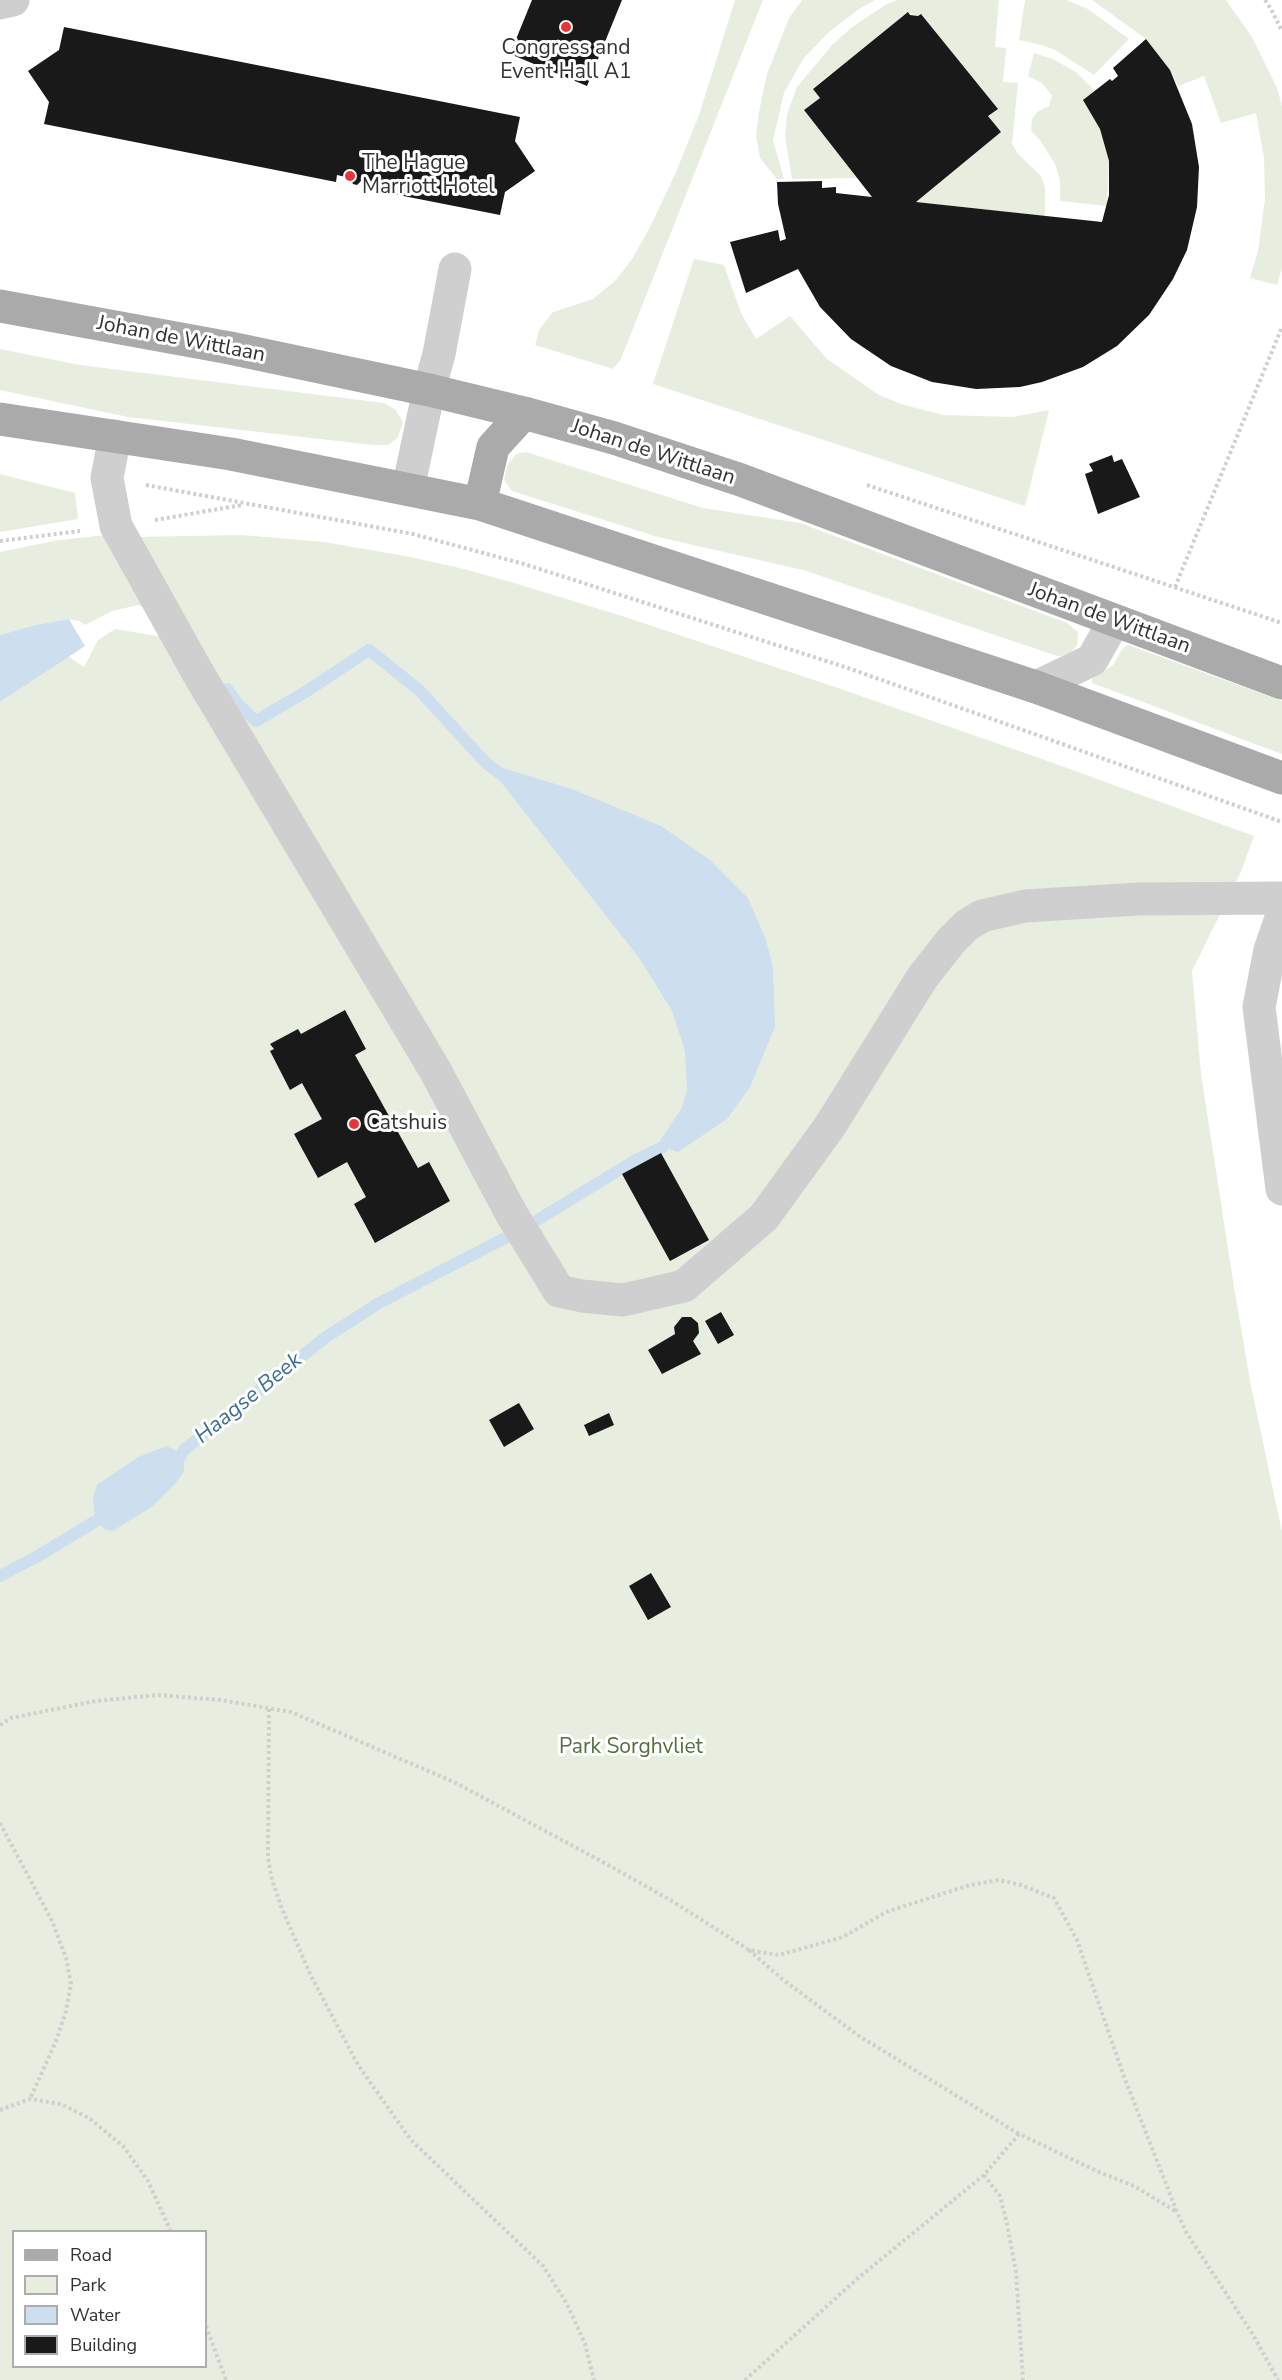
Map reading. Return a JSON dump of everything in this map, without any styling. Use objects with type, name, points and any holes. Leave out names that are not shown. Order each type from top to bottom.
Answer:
[{"type":"main road","name":"Johan de Wittlaan","points":[[0,306],[230,348],[429,390],[614,438],[741,480],[1282,683]]},
{"type":"main road","points":[[480,504],[493,447],[524,413]]},
{"type":"main road","points":[[0,419],[231,454],[480,504],[1036,687],[1282,778]]},
{"type":"street","points":[[0,3],[13,0]]},
{"type":"street","points":[[408,489],[439,354],[455,269]]},
{"type":"street","points":[[115,436],[107,478],[116,526],[176,634],[435,1070],[511,1213],[559,1291],[623,1300],[684,1286],[765,1217],[830,1126],[922,978],[951,940],[967,925],[982,916],[1025,906],[1138,899],[1282,898]]},
{"type":"street","points":[[1036,687],[1092,660],[1114,621]]},
{"type":"street","points":[[1282,915],[1270,950],[1259,1007],[1282,1189]]},
{"type":"path","points":[[1264,0],[1282,31]]},
{"type":"path","points":[[1282,327],[1175,587],[1282,623]]},
{"type":"path","points":[[107,478],[413,534],[524,564],[848,668],[1282,822]]},
{"type":"path","points":[[0,1725],[11,1718],[96,1701],[158,1695],[220,1700],[291,1712],[454,1782],[601,1860],[672,1901],[749,1950],[782,1979],[859,2036],[1019,2134],[1134,2186],[1177,2212]]},
{"type":"path","points":[[269,1709],[268,1858],[272,1880],[282,1909],[311,1976],[358,2065],[411,2140],[543,2266],[567,2304],[585,2344],[594,2380]]},
{"type":"path","points":[[0,1822],[52,1921],[66,1958],[71,1983],[66,2011],[56,2041],[30,2099]]},
{"type":"path","points":[[749,1950],[779,1955],[813,1947],[843,1937],[886,1912],[980,1883],[999,1880],[1021,1885],[1054,1899],[1077,1940],[1124,2074],[1186,2232],[1252,2333],[1278,2380]]},
{"type":"path","points":[[0,2110],[30,2099],[61,2104],[89,2118],[123,2146],[148,2181],[170,2230]]},
{"type":"path","points":[[745,2380],[857,2279],[984,2175],[1019,2134]]},
{"type":"path","points":[[984,2175],[1000,2196],[1007,2224],[1016,2272],[1023,2380]]},
{"type":"path","points":[[207,2329],[226,2380]]},
{"type":"green space","points":[[735,0],[763,0],[621,359],[613,369],[535,345],[539,330],[553,312],[593,299],[616,280],[632,259],[676,172],[699,115]]},
{"type":"green space","points":[[802,0],[875,0],[859,9],[828,33],[803,59],[784,93],[773,140],[784,179],[777,179],[760,158],[756,136],[759,112],[767,74],[789,18]]},
{"type":"green space","points":[[898,0],[999,0],[995,47],[1006,48],[1003,82],[1018,83],[1012,144],[1019,155],[1041,176],[1045,187],[1045,216],[916,202],[1001,132],[988,116],[997,109],[921,14],[918,16],[908,13],[813,88],[820,98],[804,110],[857,178],[792,179],[785,136],[787,114],[797,87],[832,45],[852,27],[887,4]]},
{"type":"green space","points":[[1025,0],[1066,0],[1088,9],[1129,39],[1094,75],[1055,50],[1019,40]]},
{"type":"green space","points":[[1092,0],[1226,0],[1252,37],[1277,88],[1282,106],[1282,268],[1277,285],[1250,278],[1258,251],[1265,199],[1264,158],[1256,113],[1221,123],[1204,76],[1178,86],[1170,70],[1146,39]]},
{"type":"green space","points":[[1034,53],[1053,59],[1076,72],[1095,91],[1100,129],[1109,161],[1107,206],[1060,201],[1060,181],[1056,166],[1040,140],[1031,131],[1032,119],[1037,112],[1049,106],[1052,96],[1042,83],[1028,76]]},
{"type":"green space","points":[[694,259],[724,265],[741,313],[756,339],[790,316],[827,359],[879,395],[901,404],[943,415],[1013,417],[1049,410],[1025,506],[653,384]]},
{"type":"green space","points":[[0,349],[80,365],[384,403],[396,410],[403,422],[398,437],[389,445],[373,445],[128,417],[0,390]]},
{"type":"green space","points":[[526,452],[703,508],[800,523],[1067,623],[1078,632],[1077,645],[1069,655],[1057,656],[803,570],[658,537],[512,491],[504,480],[507,466],[516,454]]},
{"type":"green space","points":[[0,474],[75,493],[78,519],[0,532]]},
{"type":"green space","points":[[106,535],[144,607],[138,605],[112,611],[85,625],[69,619],[35,625],[0,635],[0,552],[59,540]]},
{"type":"green space","name":"Park Sorghvliet","points":[[242,535],[324,542],[405,556],[460,568],[622,616],[1045,760],[1254,836],[1241,872],[1192,971],[1201,1074],[1234,1287],[1251,1386],[1282,1532],[1282,2380],[0,2380],[0,702],[68,656],[84,667],[98,640],[115,629],[163,637],[133,537]]},
{"type":"green space","points":[[1128,645],[1282,701],[1282,754],[1092,683],[1092,679],[1113,665],[1123,648]]},
{"type":"water","points":[[69,619],[85,646],[0,702],[0,635],[35,625]]},
{"type":"water","points":[[486,763],[572,789],[661,826],[709,859],[748,898],[766,940],[773,968],[775,1027],[750,1087],[727,1119],[678,1152],[663,1147],[676,1131],[687,1089],[685,1051],[672,1011],[640,959]]},
{"type":"water","points":[[167,1446],[180,1453],[184,1450],[184,1471],[176,1483],[153,1506],[113,1531],[105,1530],[97,1521],[94,1510],[93,1498],[97,1485],[138,1457]]},
{"type":"building","name":"Congress and Event Hall A1","points":[[532,0],[622,0],[587,86],[510,54]]},
{"type":"building","points":[[908,12],[910,15],[921,14],[998,109],[988,116],[1001,132],[916,202],[1102,222],[1109,195],[1109,161],[1100,129],[1083,100],[1110,79],[1112,81],[1118,76],[1113,68],[1146,39],[1170,70],[1192,124],[1199,167],[1197,207],[1187,250],[1173,279],[1149,315],[1117,346],[1083,367],[1042,382],[1020,387],[976,389],[932,382],[891,366],[851,339],[820,307],[798,269],[746,293],[730,242],[778,230],[780,241],[786,239],[778,204],[777,182],[822,181],[822,188],[836,187],[836,193],[872,197],[804,110],[820,98],[813,89]]},
{"type":"building","points":[[64,27],[520,117],[515,141],[535,171],[505,192],[500,215],[373,190],[374,183],[362,180],[357,185],[353,184],[350,178],[337,175],[336,182],[44,124],[49,102],[28,71],[59,50]]},
{"type":"building","points":[[1112,455],[1114,462],[1122,459],[1140,497],[1098,514],[1085,474],[1093,471],[1089,464]]},
{"type":"building","name":"Catshuis","points":[[345,1010],[366,1049],[355,1055],[418,1168],[429,1162],[450,1201],[375,1243],[354,1204],[366,1197],[347,1162],[318,1178],[294,1134],[322,1119],[302,1083],[290,1090],[270,1051],[274,1049],[270,1044],[298,1029],[301,1034]]},
{"type":"building","points":[[661,1153],[709,1240],[670,1261],[622,1174]]},
{"type":"building","points":[[721,1312],[734,1335],[718,1344],[705,1321]]},
{"type":"building","points":[[682,1317],[691,1317],[698,1323],[699,1333],[693,1341],[701,1354],[662,1374],[648,1350],[675,1334],[674,1327]]},
{"type":"building","points":[[519,1403],[534,1429],[504,1447],[489,1420]]},
{"type":"building","points":[[609,1413],[614,1425],[589,1436],[584,1425]]},
{"type":"building","points":[[651,1573],[671,1607],[648,1620],[629,1586]]},
{"type":"waterway","points":[[227,689],[238,704],[256,721],[369,650],[419,690],[486,763],[498,772]]},
{"type":"waterway","name":"Haagse Beek","points":[[539,1219],[634,1161],[663,1147],[687,1111]]},
{"type":"waterway","name":"Haagse Beek","points":[[176,1464],[184,1450],[326,1337],[379,1303],[509,1236]]},
{"type":"waterway","name":"Haagse Beek","points":[[0,1576],[109,1513]]},
{"type":"place","name":"Congress and Event Hall A1","points":[[566,27]]},
{"type":"place","name":"The Hague Marriott Hotel","points":[[350,176]]},
{"type":"place","name":"Catshuis","points":[[354,1124]]}]
